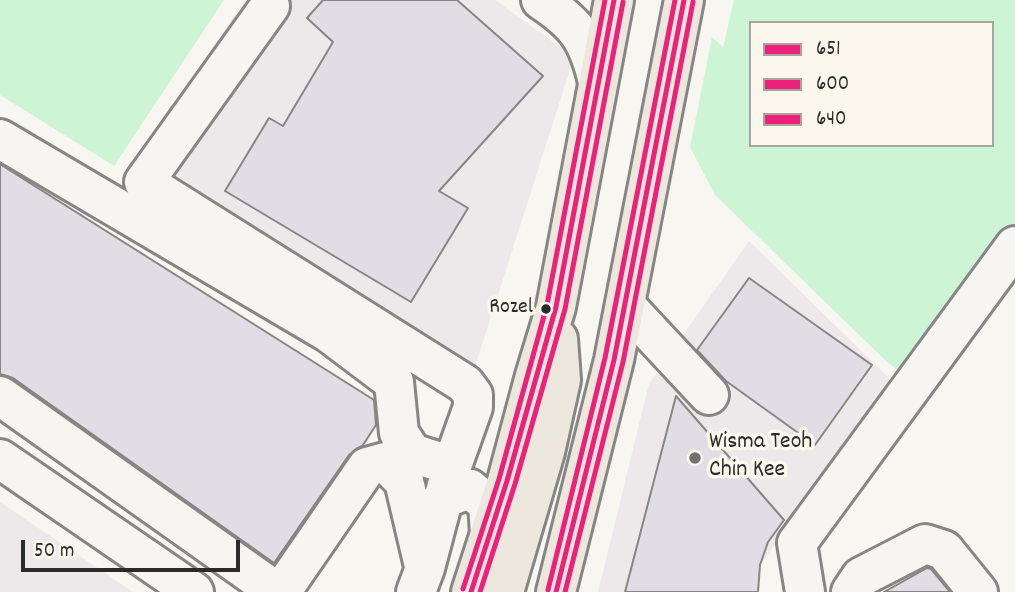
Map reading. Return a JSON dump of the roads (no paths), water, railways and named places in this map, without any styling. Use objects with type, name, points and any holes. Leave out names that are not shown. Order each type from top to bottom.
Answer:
[{"type":"main road","points":[[471,592],[491,534],[556,307],[614,0]]},
{"type":"main road","points":[[556,592],[597,432],[625,305],[684,0]]},
{"type":"main road","points":[[504,592],[545,452],[561,380],[556,307]]},
{"type":"street","points":[[541,0],[572,24],[591,51],[598,82]]},
{"type":"street","points":[[270,6],[144,182],[465,384],[473,395],[473,407],[447,482],[420,580]]},
{"type":"street","points":[[0,139],[329,333],[394,382],[392,447],[404,481],[420,580]]},
{"type":"street","points":[[805,592],[797,543],[1015,246]]},
{"type":"street","points":[[625,305],[709,395]]},
{"type":"street","points":[[0,396],[279,592],[367,467],[392,447]]},
{"type":"street","points":[[392,447],[412,453],[447,482],[470,489],[488,504],[491,534]]},
{"type":"street","points":[[0,458],[194,592]]},
{"type":"street","points":[[851,592],[861,577],[925,544],[944,550],[978,592]]},
{"type":"place","name":"Rozel","points":[[546,309]]},
{"type":"place","name":"Wisma Teoh Chin Kee","points":[[695,458]]}]
